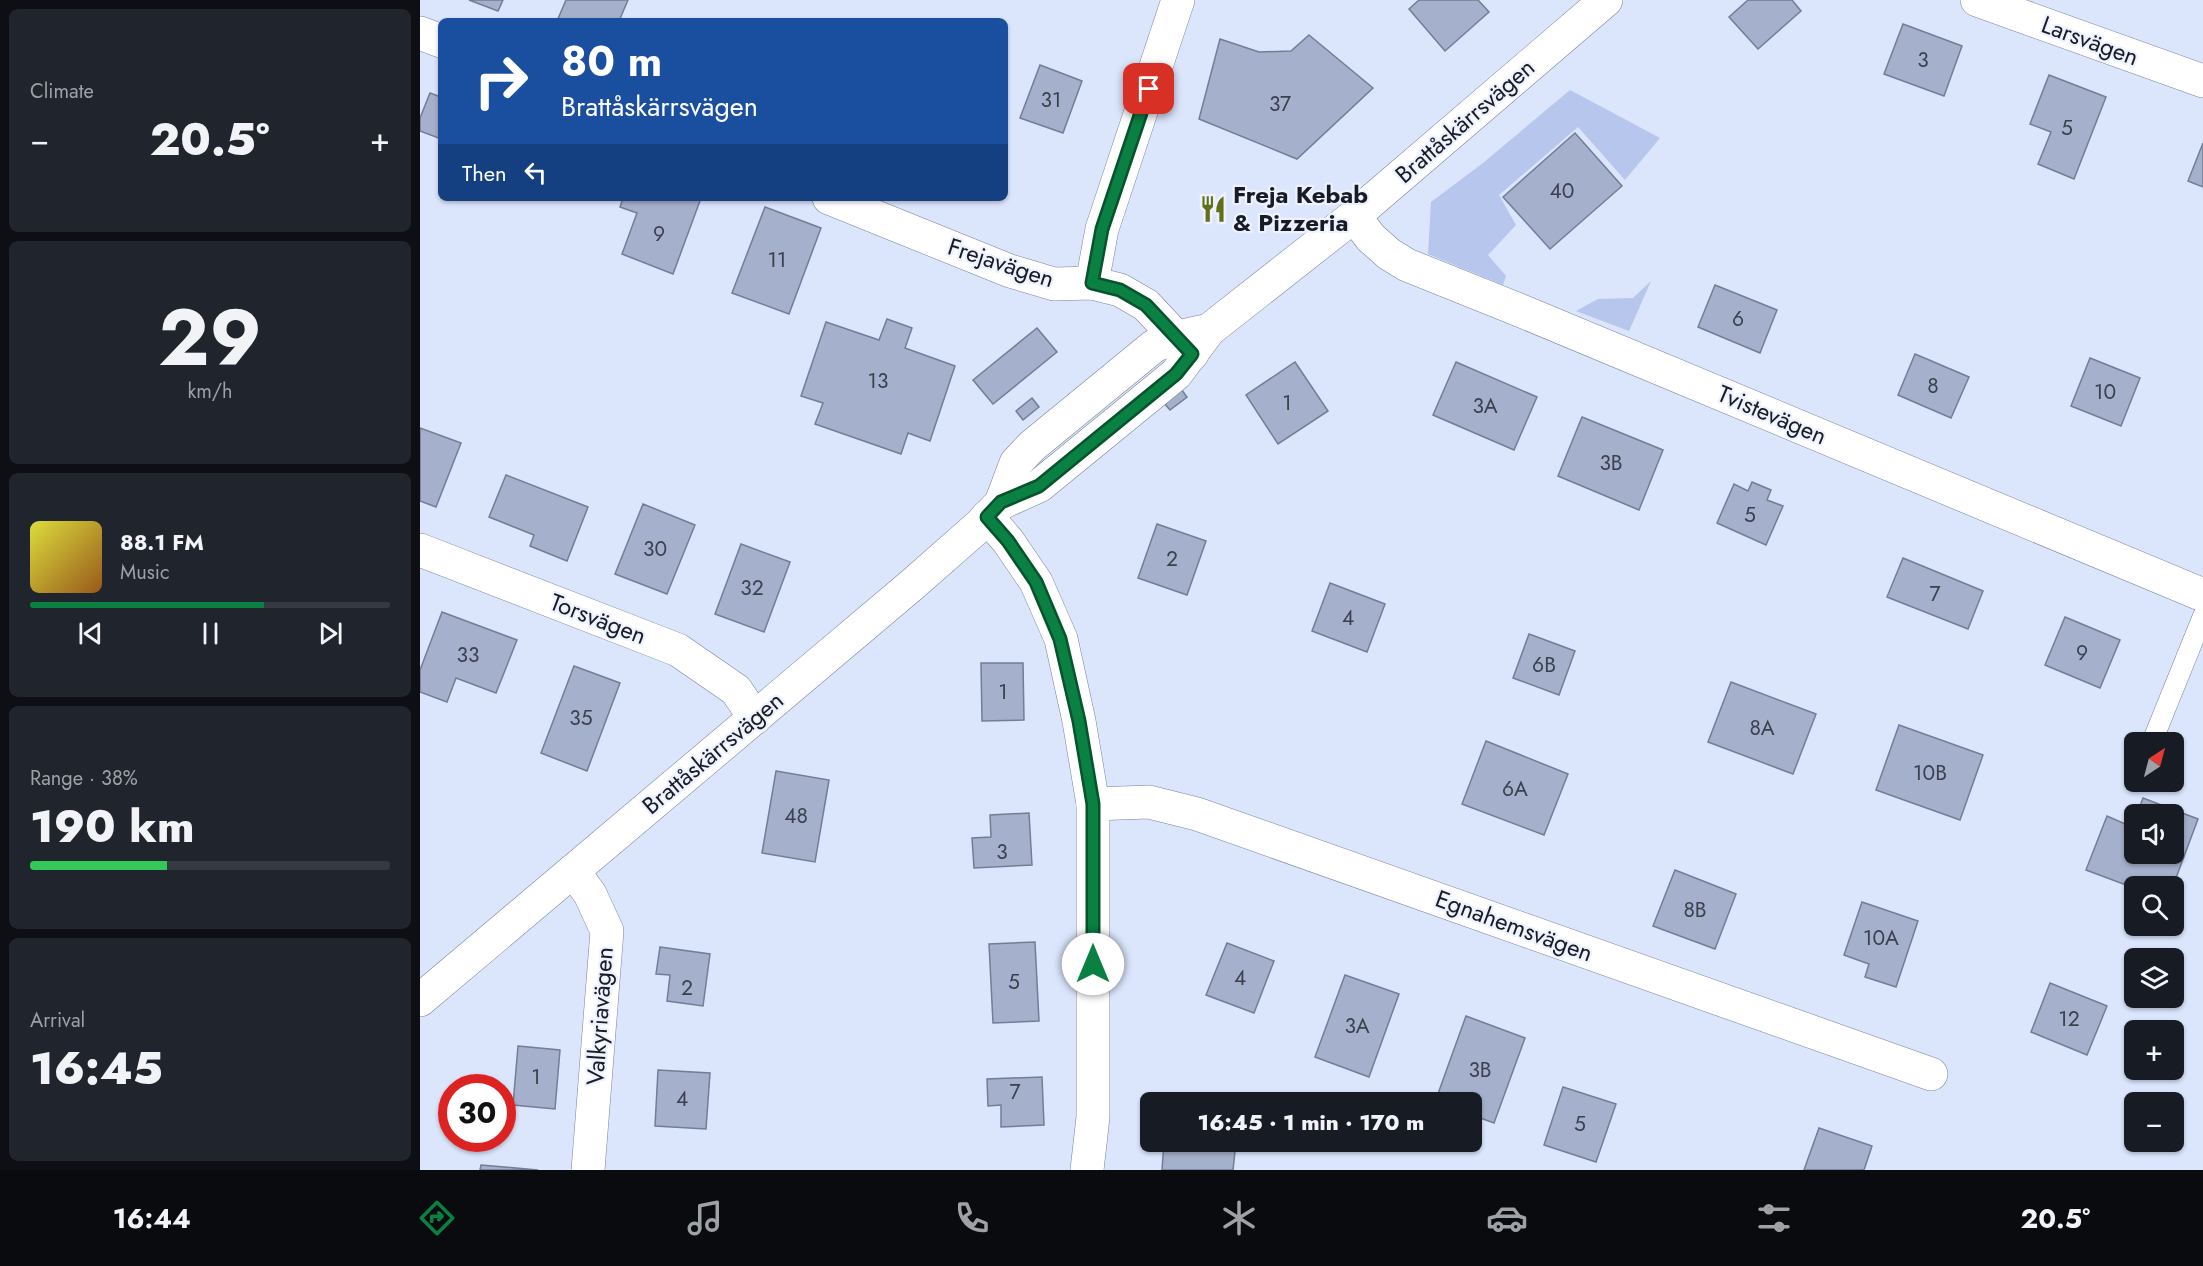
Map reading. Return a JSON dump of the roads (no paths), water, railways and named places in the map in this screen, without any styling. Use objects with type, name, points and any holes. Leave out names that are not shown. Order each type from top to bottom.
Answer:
[{"type":"street","points":[[1092,283],[1102,229],[1178,0]]},
{"type":"street","name":"Brattåskärrsvägen","points":[[420,1000],[914,584],[994,510],[1039,486],[1176,374],[1192,340],[1353,216],[1606,0]]},
{"type":"street","name":"Larsvägen","points":[[1977,0],[2203,81]]},
{"type":"street","points":[[420,33],[438,40]]},
{"type":"street","name":"Frejavägen","points":[[836,201],[1010,271],[1054,284],[1092,283],[1120,290],[1146,305],[1192,340]]},
{"type":"street","name":"Tvistevägen","points":[[1353,216],[1371,238],[1389,254],[1407,265],[2203,594]]},
{"type":"street","points":[[994,510],[1008,541],[1036,582],[1060,639],[1079,721],[1093,804],[1093,1117],[1088,1170]]},
{"type":"street","name":"Torsvägen","points":[[420,550],[678,650],[736,690],[755,717]]},
{"type":"street","name":"Egnahemsvägen","points":[[1093,804],[1149,802],[1197,814],[1931,1074]]},
{"type":"street","name":"Valkyriavägen","points":[[573,871],[590,894],[607,931],[588,1170]]},
{"type":"lane","points":[[2156,732],[2203,616]]},
{"type":"place","name":"Freja Kebab & Pizzeria","points":[[1213,209]]}]
